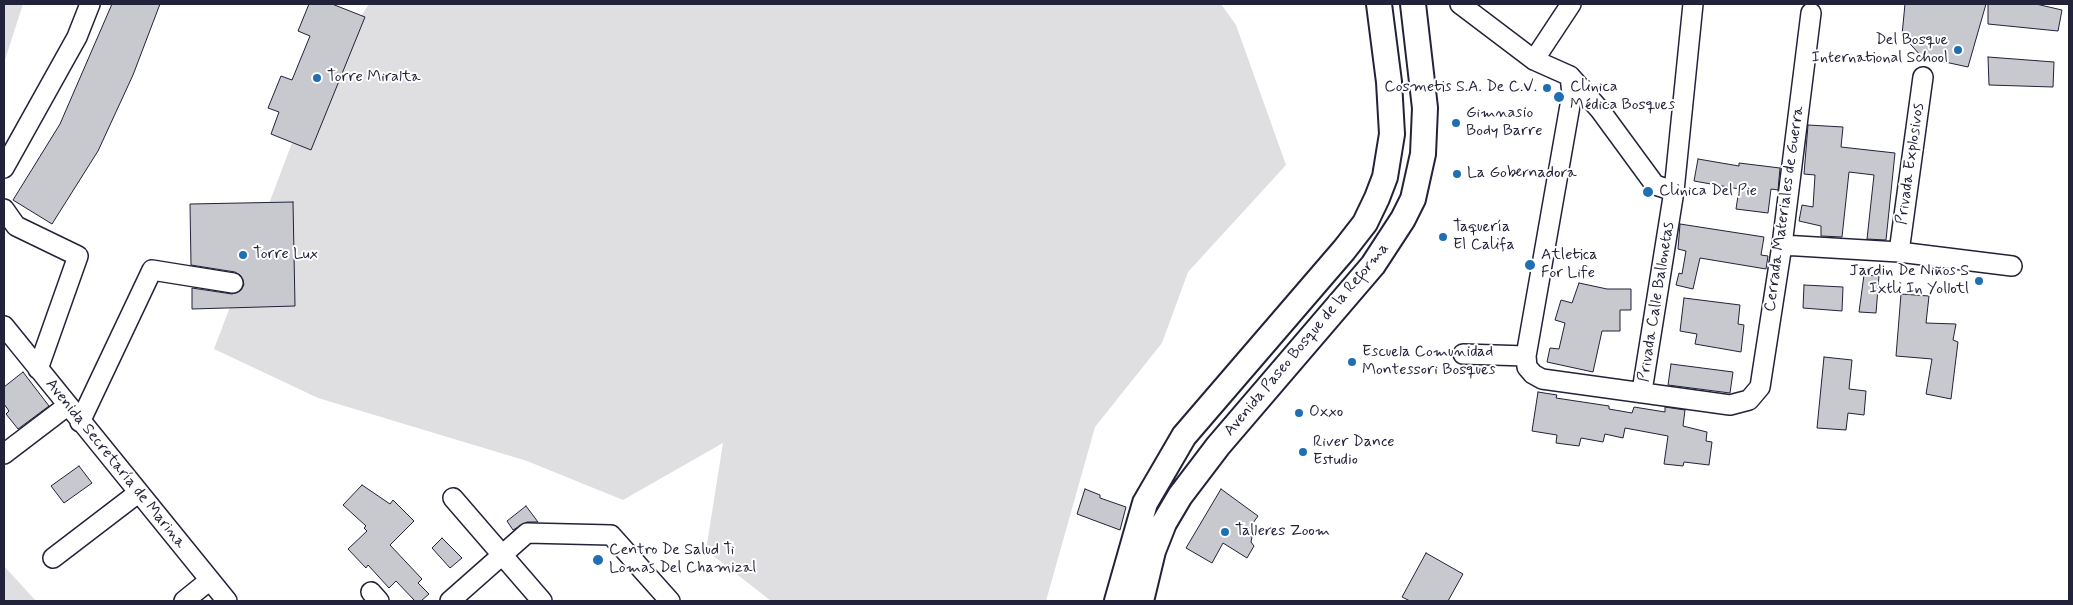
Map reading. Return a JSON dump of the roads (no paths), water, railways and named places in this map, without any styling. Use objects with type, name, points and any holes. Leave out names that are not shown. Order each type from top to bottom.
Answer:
[{"type":"main road","name":"Avenida Paseo Bosque de la Reforma","points":[[1118,601],[1145,503],[1192,427],[1344,250],[1365,223],[1377,198],[1385,177],[1392,134],[1391,101],[1396,7]]},
{"type":"main road","name":"Avenida Paseo Bosque de la Reforma","points":[[1141,601],[1153,551],[1164,524],[1180,496],[1218,446],[1372,265],[1403,219],[1413,199],[1423,154],[1424,87],[1396,7]]},
{"type":"main road","points":[[1220,395],[1220,409],[1223,415],[1232,421],[1241,420]]},
{"type":"main road","points":[[1192,427],[1208,422],[1215,426],[1219,435],[1218,446]]},
{"type":"street","points":[[4,168],[77,36],[90,4]]},
{"type":"street","points":[[1460,4],[1534,60],[1570,76],[1600,110],[1655,185],[1674,191]]},
{"type":"street","points":[[1534,60],[1572,4]]},
{"type":"street","name":"Privada Calle Ballonetas","points":[[1642,392],[1674,191],[1693,4]]},
{"type":"street","name":"Cerrada Materiales de Guerra","points":[[1642,392],[1730,405],[1749,400],[1760,387],[1782,245],[1811,13]]},
{"type":"street","points":[[1570,76],[1572,94],[1526,356],[1527,367],[1533,374],[1542,379],[1642,392]]},
{"type":"street","name":"Privada Explosivos","points":[[1900,252],[1923,76]]},
{"type":"street","points":[[4,209],[16,226],[78,256],[38,369]]},
{"type":"street","points":[[1782,245],[1900,252],[2012,266]]},
{"type":"street","points":[[80,422],[152,270],[233,283]]},
{"type":"street","name":"Avenida Secretaría de Marina","points":[[4,326],[227,601]]},
{"type":"street","points":[[1463,354],[1526,356]]},
{"type":"street","points":[[4,454],[67,406]]},
{"type":"street","points":[[53,558],[138,493]]},
{"type":"street","points":[[453,498],[542,601]]},
{"type":"street","points":[[450,601],[527,533],[611,535],[668,601]]},
{"type":"street","points":[[184,601],[210,580]]},
{"type":"place","name":"Del Bosque International School","points":[[1958,50]]},
{"type":"place","name":"Torre Miralta","points":[[317,78]]},
{"type":"place","name":"Cosmetis S.A. De C.V.","points":[[1547,88]]},
{"type":"place","name":"Clinica Médica Bosques","points":[[1559,97]]},
{"type":"place","name":"Gimnasio Body Barre","points":[[1456,123]]},
{"type":"place","name":"La Gobernadora","points":[[1457,174]]},
{"type":"place","name":"Clinica Del Pie","points":[[1648,192]]},
{"type":"place","name":"Taquería El Califa","points":[[1443,237]]},
{"type":"place","name":"Torre Lux","points":[[243,255]]},
{"type":"place","name":"Atletica For Life","points":[[1530,265]]},
{"type":"place","name":"Jardin De Niños S Ixtli In Yollotl","points":[[1979,281]]},
{"type":"place","name":"Escuela Comunidad Montessori Bosques","points":[[1352,362]]},
{"type":"place","name":"Oxxo","points":[[1299,413]]},
{"type":"place","name":"River Dance Estudio","points":[[1303,452]]},
{"type":"place","name":"Talleres Zoom","points":[[1225,532]]},
{"type":"place","name":"Centro De Salud Ti Lomas Del Chamizal","points":[[598,560]]}]
